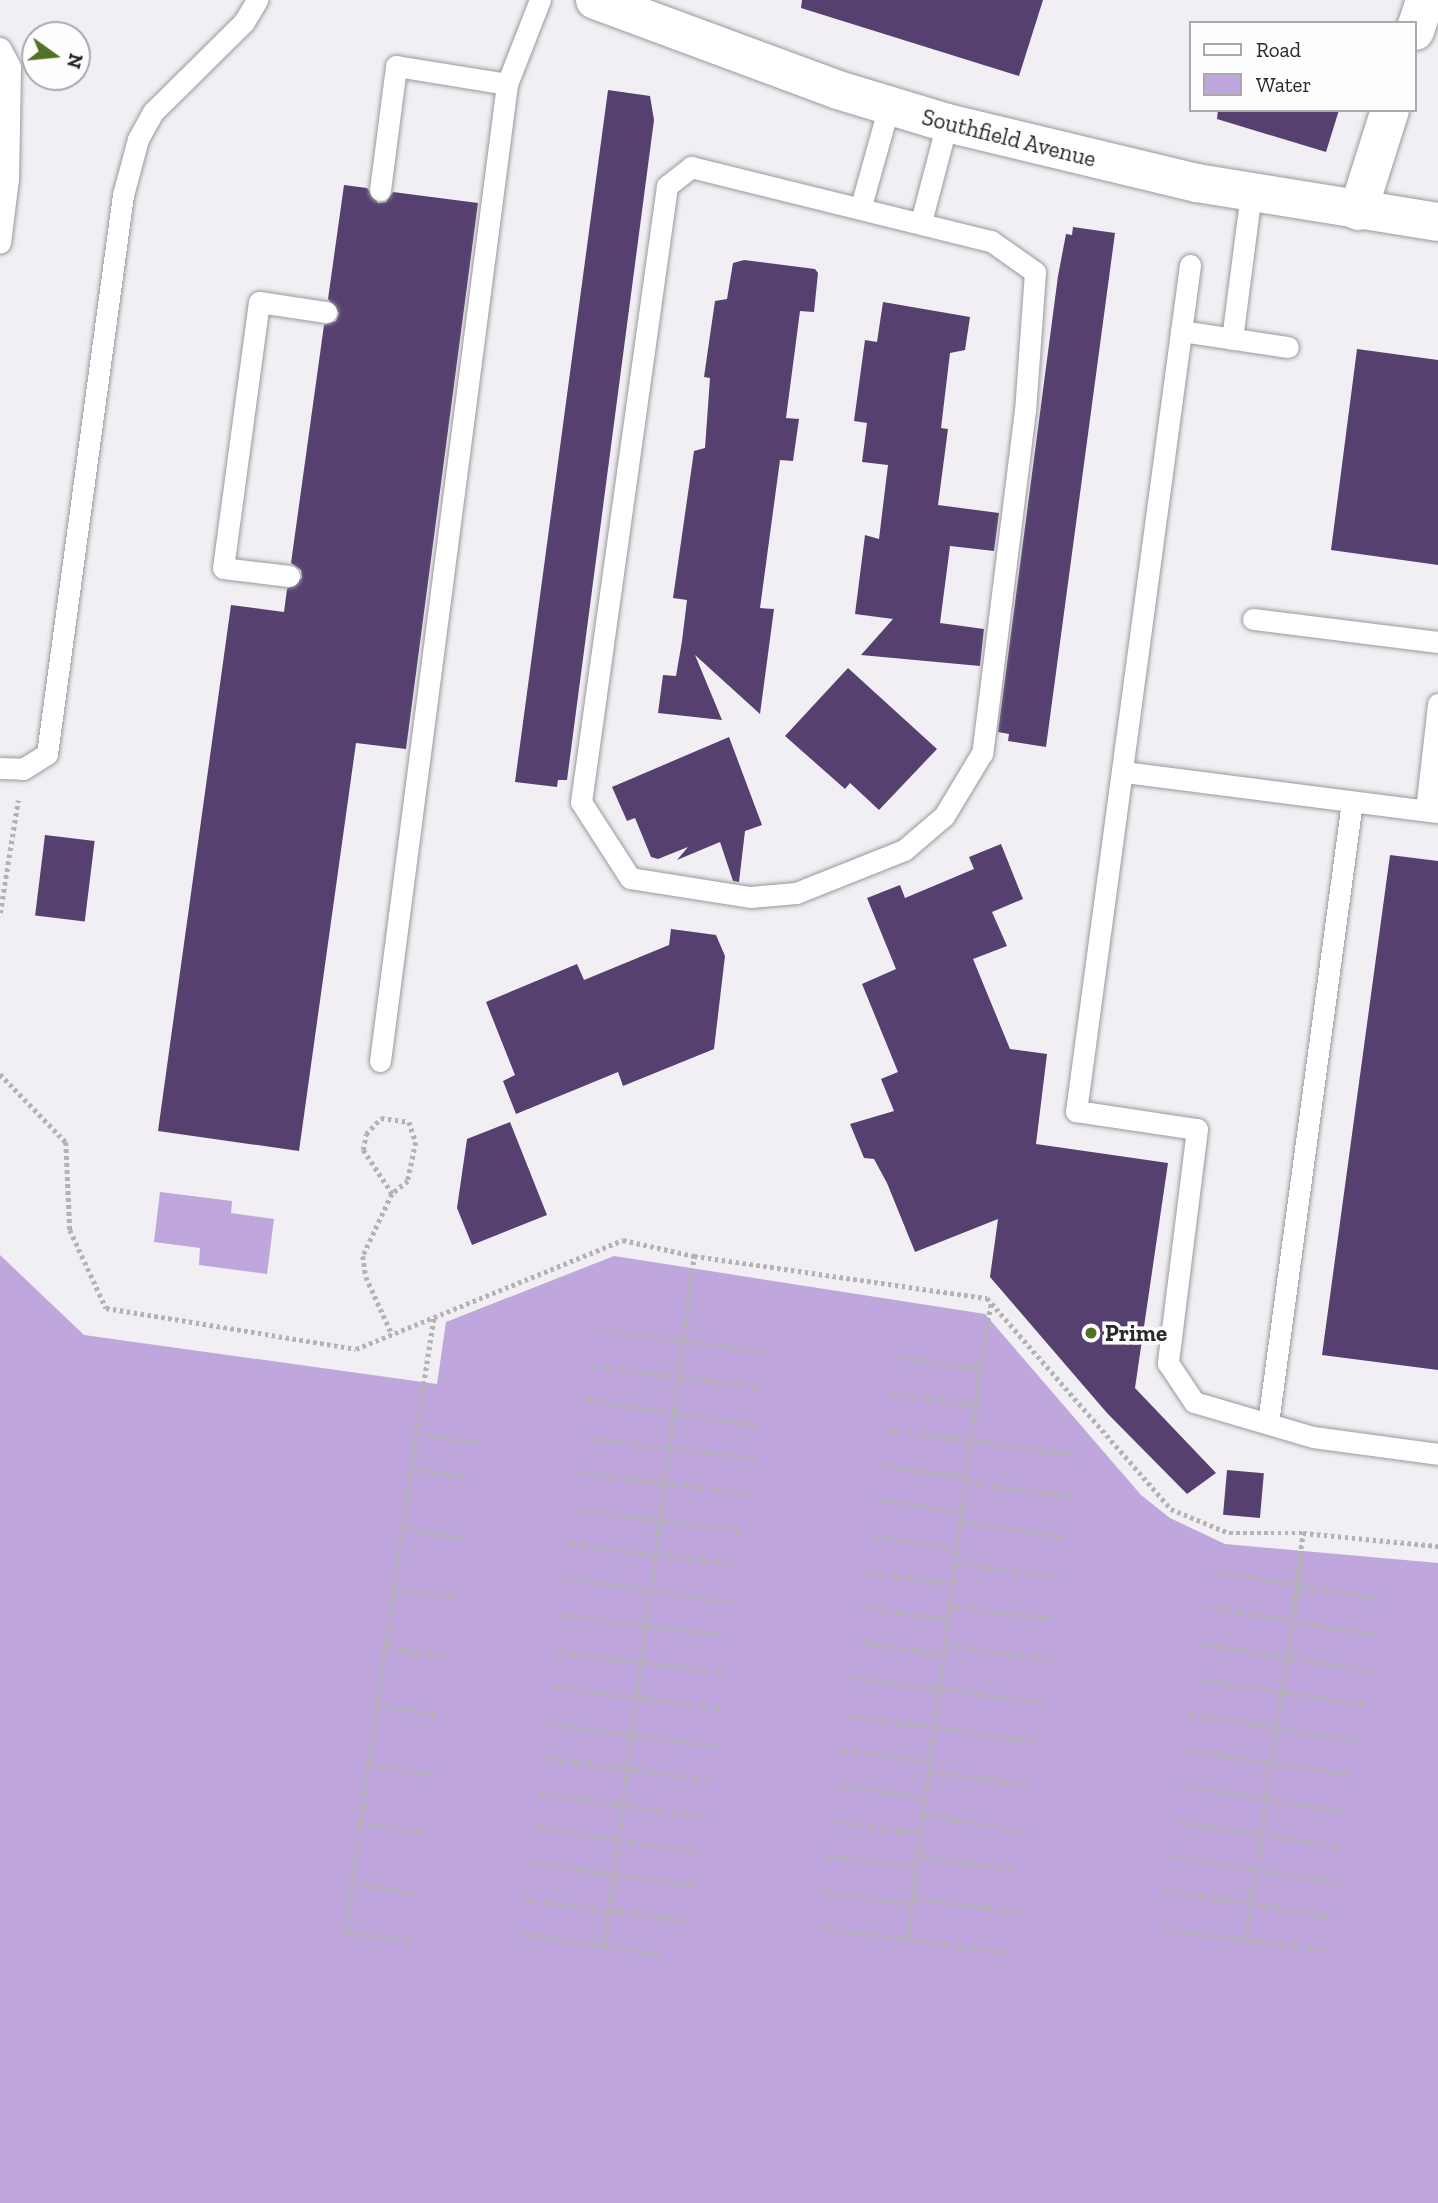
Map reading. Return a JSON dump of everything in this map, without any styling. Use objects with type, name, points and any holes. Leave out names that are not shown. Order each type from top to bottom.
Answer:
[{"type":"street","name":"Southfield Avenue","points":[[594,0],[889,106],[947,123],[1251,192],[1438,222]]},
{"type":"street","points":[[1417,25],[1425,0]]},
{"type":"street","points":[[1358,211],[1389,112]]},
{"type":"lane","points":[[0,768],[23,769],[47,754],[124,195],[138,139],[153,112],[244,22],[257,0]]},
{"type":"lane","points":[[380,1061],[436,594],[507,84],[540,0]]},
{"type":"lane","points":[[0,48],[10,67],[8,178],[0,243]]},
{"type":"lane","points":[[380,190],[397,66],[507,84]]},
{"type":"lane","points":[[861,206],[889,106]]},
{"type":"lane","points":[[921,222],[947,123]]},
{"type":"lane","points":[[691,167],[921,222],[991,241],[1035,272],[1025,410],[982,753],[944,816],[904,850],[796,893],[750,897],[630,878],[581,802],[667,186],[691,167]]},
{"type":"lane","points":[[1232,339],[1251,192]]},
{"type":"lane","points":[[1190,265],[1124,772],[1076,1111],[1197,1129],[1168,1363],[1194,1402],[1313,1437],[1438,1454]]},
{"type":"lane","points":[[289,576],[223,568],[258,316],[260,302],[326,312]]},
{"type":"lane","points":[[1181,331],[1288,347]]},
{"type":"lane","points":[[1254,619],[1438,642]]},
{"type":"lane","points":[[1124,772],[1432,811],[1438,704]]},
{"type":"lane","points":[[1268,1423],[1352,802]]},
{"type":"path","points":[[0,913],[23,769]]},
{"type":"path","points":[[0,1074],[66,1142],[70,1230],[106,1308],[356,1349],[434,1314],[623,1240],[694,1256],[987,1298],[1171,1509],[1229,1533],[1303,1533],[1438,1546]]},
{"type":"path","points":[[392,1194],[363,1150],[366,1134],[381,1118],[409,1122],[416,1142],[408,1181],[392,1194],[363,1256],[366,1277],[392,1334]]},
{"type":"path","points":[[604,1945],[694,1256]]},
{"type":"path","points":[[907,1937],[974,1405],[991,1303]]},
{"type":"path","points":[[407,1941],[345,1933],[422,1378],[434,1314]]},
{"type":"path","points":[[601,1330],[766,1352]]},
{"type":"path","points":[[978,1381],[982,1354]]},
{"type":"path","points":[[897,1357],[980,1369]]},
{"type":"path","points":[[592,1366],[761,1387]]},
{"type":"path","points":[[891,1393],[974,1405]]},
{"type":"path","points":[[589,1400],[760,1425]]},
{"type":"path","points":[[887,1429],[1078,1455]]},
{"type":"path","points":[[416,1433],[477,1442]]},
{"type":"path","points":[[584,1437],[754,1458]]},
{"type":"path","points":[[882,1465],[1071,1496]]},
{"type":"path","points":[[411,1469],[473,1478]]},
{"type":"path","points":[[582,1472],[746,1494]]},
{"type":"path","points":[[877,1499],[961,1512]]},
{"type":"path","points":[[576,1509],[742,1531]]},
{"type":"path","points":[[959,1521],[1065,1537]]},
{"type":"path","points":[[402,1528],[465,1538]]},
{"type":"path","points":[[1293,1604],[1303,1533]]},
{"type":"path","points":[[874,1536],[956,1549]]},
{"type":"path","points":[[570,1544],[736,1564]]},
{"type":"path","points":[[1245,1940],[1290,1622],[1302,1557]]},
{"type":"path","points":[[954,1562],[1059,1578]]},
{"type":"path","points":[[1213,1571],[1382,1599]]},
{"type":"path","points":[[866,1572],[951,1584]]},
{"type":"path","points":[[566,1578],[650,1588],[731,1602]]},
{"type":"path","points":[[394,1588],[455,1597]]},
{"type":"path","points":[[949,1605],[1053,1619]]},
{"type":"path","points":[[861,1607],[947,1619]]},
{"type":"path","points":[[1208,1607],[1376,1635]]},
{"type":"path","points":[[563,1615],[729,1636]]},
{"type":"path","points":[[856,1641],[942,1654]]},
{"type":"path","points":[[944,1644],[1049,1660]]},
{"type":"path","points":[[1202,1644],[1370,1670]]},
{"type":"path","points":[[386,1647],[446,1657]]},
{"type":"path","points":[[558,1652],[724,1672]]},
{"type":"path","points":[[851,1677],[1041,1702]]},
{"type":"path","points":[[1201,1680],[1363,1704]]},
{"type":"path","points":[[556,1687],[722,1709]]},
{"type":"path","points":[[377,1704],[439,1715]]},
{"type":"path","points":[[847,1714],[1035,1741]]},
{"type":"path","points":[[1192,1714],[1359,1741]]},
{"type":"path","points":[[546,1723],[717,1746]]},
{"type":"path","points":[[842,1750],[929,1761]]},
{"type":"path","points":[[1187,1750],[1354,1775]]},
{"type":"path","points":[[546,1758],[709,1780]]},
{"type":"path","points":[[369,1764],[434,1775]]},
{"type":"path","points":[[928,1770],[1029,1786]]},
{"type":"path","points":[[838,1785],[924,1797]]},
{"type":"path","points":[[1181,1785],[1348,1812]]},
{"type":"path","points":[[540,1793],[707,1817]]},
{"type":"path","points":[[922,1813],[1027,1833]]},
{"type":"path","points":[[833,1821],[920,1833]]},
{"type":"path","points":[[1177,1822],[1342,1847]]},
{"type":"path","points":[[360,1823],[425,1833]]},
{"type":"path","points":[[535,1827],[701,1852]]},
{"type":"path","points":[[917,1854],[1012,1870]]},
{"type":"path","points":[[828,1856],[915,1867]]},
{"type":"path","points":[[1172,1856],[1339,1883]]},
{"type":"path","points":[[527,1862],[696,1885]]},
{"type":"path","points":[[352,1882],[415,1894]]},
{"type":"path","points":[[1165,1890],[1334,1917]]},
{"type":"path","points":[[823,1892],[911,1903]]},
{"type":"path","points":[[912,1897],[1017,1912]]},
{"type":"path","points":[[523,1899],[691,1921]]},
{"type":"path","points":[[819,1927],[1007,1952]]},
{"type":"path","points":[[1162,1929],[1328,1950]]},
{"type":"path","points":[[522,1934],[658,1954]]},
{"type":"water","points":[[160,1192],[232,1201],[231,1213],[274,1219],[267,1274],[199,1265],[200,1248],[154,1242]]},
{"type":"water","points":[[0,1255],[84,1335],[437,1384],[446,1322],[614,1256],[985,1314],[1141,1495],[1170,1518],[1225,1544],[1438,1563],[1438,2203],[0,2203]]},
{"type":"building","points":[[802,0],[1043,0],[1019,76],[801,8]]},
{"type":"building","points":[[608,90],[650,96],[654,120],[567,780],[558,780],[557,787],[515,782]]},
{"type":"building","points":[[1218,112],[1338,112],[1326,152],[1217,119]]},
{"type":"building","points":[[344,185],[367,188],[378,203],[386,202],[393,192],[478,203],[406,749],[356,743],[299,1151],[158,1131],[231,605],[284,612],[287,589],[302,578],[301,570],[291,563],[324,325],[336,321],[339,313],[328,299]]},
{"type":"building","points":[[1073,227],[1115,233],[1046,747],[1008,741],[1009,734],[998,732],[1058,276],[1066,234],[1072,235]]},
{"type":"building","points":[[744,260],[815,269],[818,273],[814,312],[800,311],[786,418],[799,419],[793,461],[780,460],[760,608],[774,609],[760,714],[695,655],[722,720],[658,713],[663,675],[676,676],[682,641],[687,600],[673,598],[694,451],[705,448],[710,378],[704,377],[715,301],[727,299],[733,263]]},
{"type":"building","points":[[883,302],[970,317],[965,350],[950,353],[941,428],[948,429],[938,505],[999,513],[994,551],[950,546],[940,623],[984,629],[980,666],[861,655],[893,619],[855,614],[865,535],[879,539],[888,465],[862,462],[867,423],[854,421],[865,340],[877,342]]},
{"type":"building","points":[[1357,349],[1438,360],[1438,565],[1331,550]]},
{"type":"building","points":[[848,668],[937,749],[879,810],[850,783],[845,789],[785,736]]},
{"type":"building","points":[[729,737],[762,825],[745,831],[739,882],[733,881],[720,842],[677,860],[688,847],[658,859],[651,857],[635,818],[627,821],[612,787]]},
{"type":"building","points":[[45,835],[95,841],[85,921],[35,915]]},
{"type":"building","points":[[1001,844],[1023,899],[992,912],[1007,946],[973,959],[1010,1049],[1047,1054],[1036,1144],[1168,1163],[1135,1388],[1216,1473],[1187,1494],[1107,1413],[990,1277],[998,1219],[915,1252],[887,1183],[874,1159],[864,1158],[850,1124],[894,1111],[881,1079],[898,1072],[862,984],[896,969],[867,898],[900,885],[905,898],[974,869],[969,857]]},
{"type":"building","points":[[1390,855],[1438,861],[1438,1370],[1322,1355]]},
{"type":"building","points":[[671,929],[716,935],[725,956],[714,1049],[623,1086],[618,1072],[516,1114],[503,1081],[515,1075],[486,1002],[577,964],[584,980],[669,945]]},
{"type":"building","points":[[510,1122],[547,1215],[472,1245],[457,1208],[467,1139]]},
{"type":"building","points":[[1227,1470],[1264,1473],[1260,1518],[1223,1515]]},
{"type":"place","name":"Prime","points":[[1091,1333]]}]
